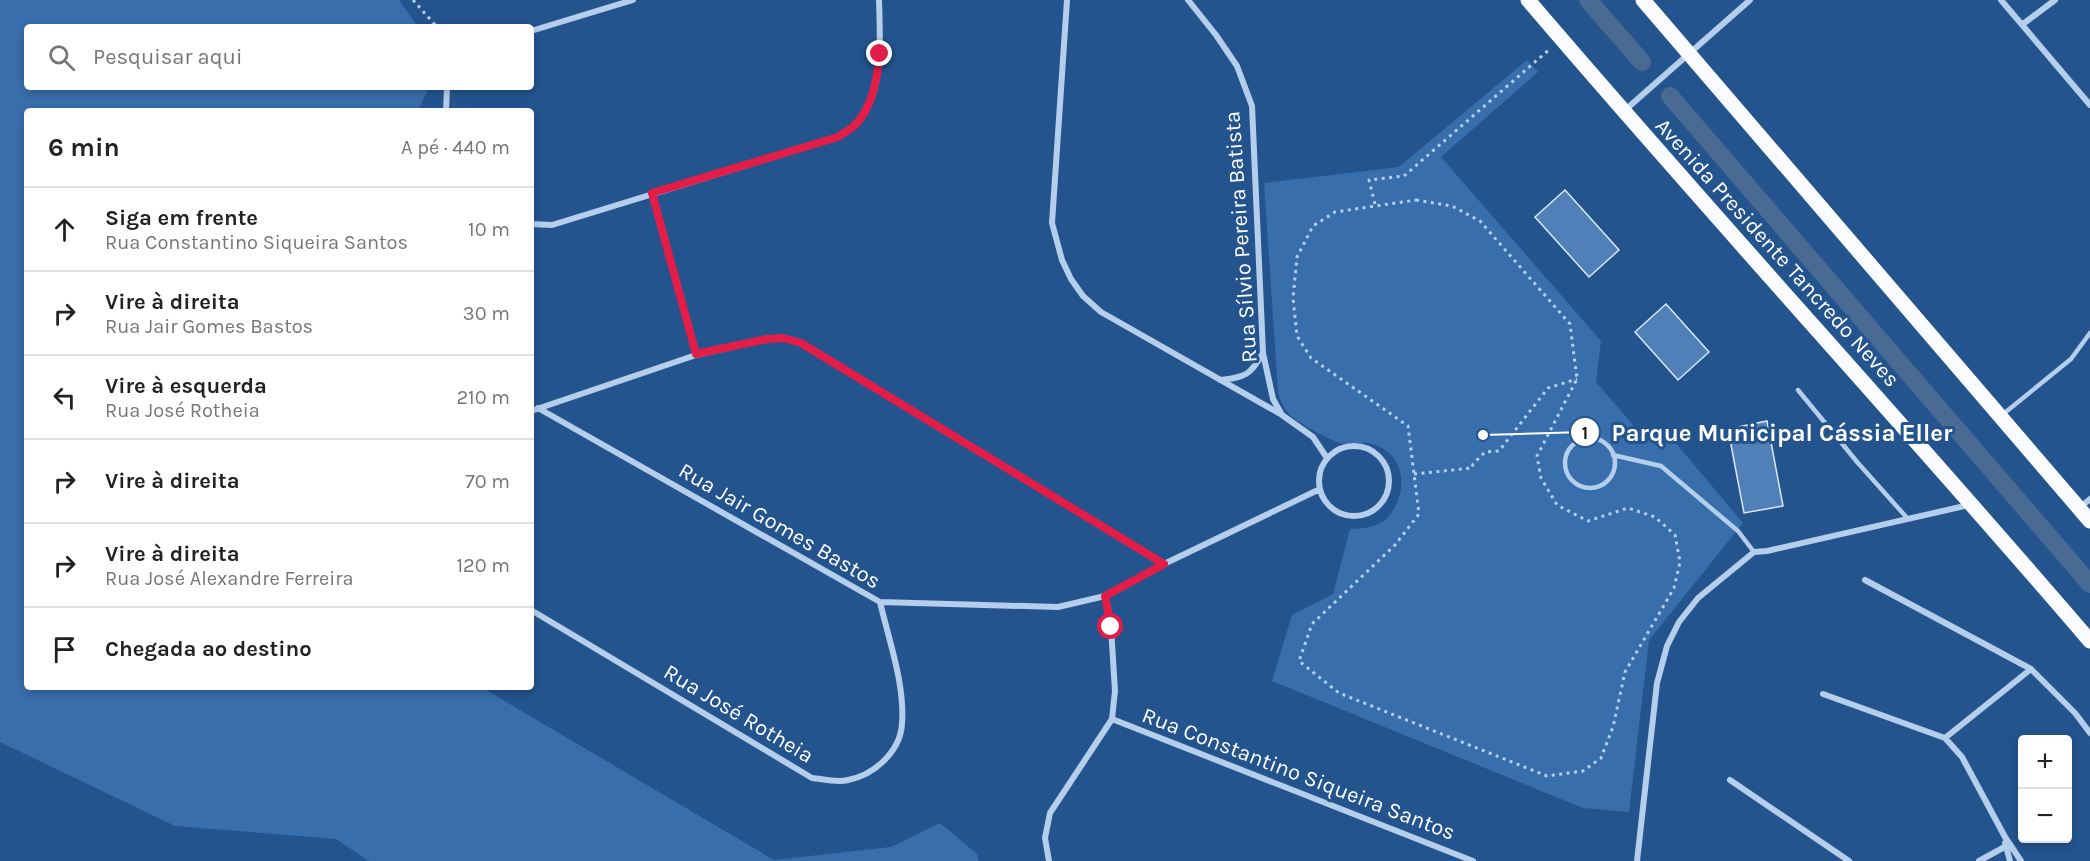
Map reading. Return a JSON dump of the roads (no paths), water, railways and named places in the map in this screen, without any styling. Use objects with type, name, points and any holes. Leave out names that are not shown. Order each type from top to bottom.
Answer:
[{"type":"main road","name":"Avenida Presidente Tancredo Neves","points":[[1527,0],[1973,505],[2090,641]]},
{"type":"main road","points":[[1643,0],[2000,416],[2084,504],[2090,521]]},
{"type":"street","points":[[534,29],[633,0]]},
{"type":"street","points":[[534,224],[552,225],[838,137],[855,126],[876,85],[880,54],[879,0]]},
{"type":"street","points":[[1067,0],[1052,223],[1062,260],[1071,279],[1083,296],[1101,312],[1282,415],[1313,437],[1327,458]]},
{"type":"street","name":"Rua Sílvio Pereira Batista","points":[[1188,0],[1237,66],[1252,106],[1263,353],[1274,399],[1282,415]]},
{"type":"street","points":[[1623,111],[1750,0]]},
{"type":"street","points":[[2001,0],[2090,105]]},
{"type":"street","points":[[2023,24],[2055,0]]},
{"type":"street","points":[[446,108],[447,90]]},
{"type":"street","points":[[535,409],[696,354],[767,339],[783,338],[801,343],[1164,564]]},
{"type":"street","points":[[1219,381],[1242,378],[1254,370],[1263,353]]},
{"type":"street","name":"Rua Jair Gomes Bastos","points":[[535,409],[880,602],[1058,607],[1105,596],[1164,564],[1320,489]]},
{"type":"street","points":[[1353,446],[1367,448],[1379,456],[1386,468],[1389,483],[1385,497],[1376,508],[1364,515],[1349,516],[1336,511],[1325,502],[1320,489],[1320,472],[1327,458],[1339,449],[1353,446]]},
{"type":"street","points":[[1637,861],[1657,683],[1667,646],[1679,622],[1698,598],[1754,552],[1973,505]]},
{"type":"street","points":[[1865,580],[2031,669],[2075,713],[2090,732]]},
{"type":"street","name":"Rua Constantino Siqueira Santos","points":[[1049,861],[1045,838],[1050,813],[1112,719],[1115,681],[1111,627],[1105,596]]},
{"type":"street","name":"Rua José Rotheia","points":[[534,612],[812,778],[847,781],[871,772],[885,760],[897,743],[902,726],[901,691],[880,602]]},
{"type":"street","points":[[1945,738],[2031,669]]},
{"type":"street","points":[[1823,694],[1945,738],[1962,757],[2005,837],[2010,861]]},
{"type":"street","name":"Rua Constantino Siqueira Santos","points":[[1112,719],[1473,861]]},
{"type":"street","points":[[1730,780],[1849,861]]},
{"type":"street","points":[[1978,861],[2007,845]]},
{"type":"street","points":[[2007,845],[2021,861]]},
{"type":"lane","points":[[2000,416],[2070,359],[2090,333]]},
{"type":"lane","points":[[1798,390],[1858,464],[1908,519]]},
{"type":"lane","points":[[1597,439],[1610,448],[1613,454],[1615,462],[1611,477],[1599,487],[1583,488],[1575,484],[1565,470],[1567,453],[1579,440],[1597,439]]},
{"type":"lane","points":[[1613,454],[1661,465],[1738,531],[1754,552]]},
{"type":"waterway","points":[[1588,0],[1642,62]]},
{"type":"waterway","points":[[1670,96],[2090,584]]},
{"type":"place","name":"Parque Municipal Cássia Eller","points":[[1483,435]]}]
